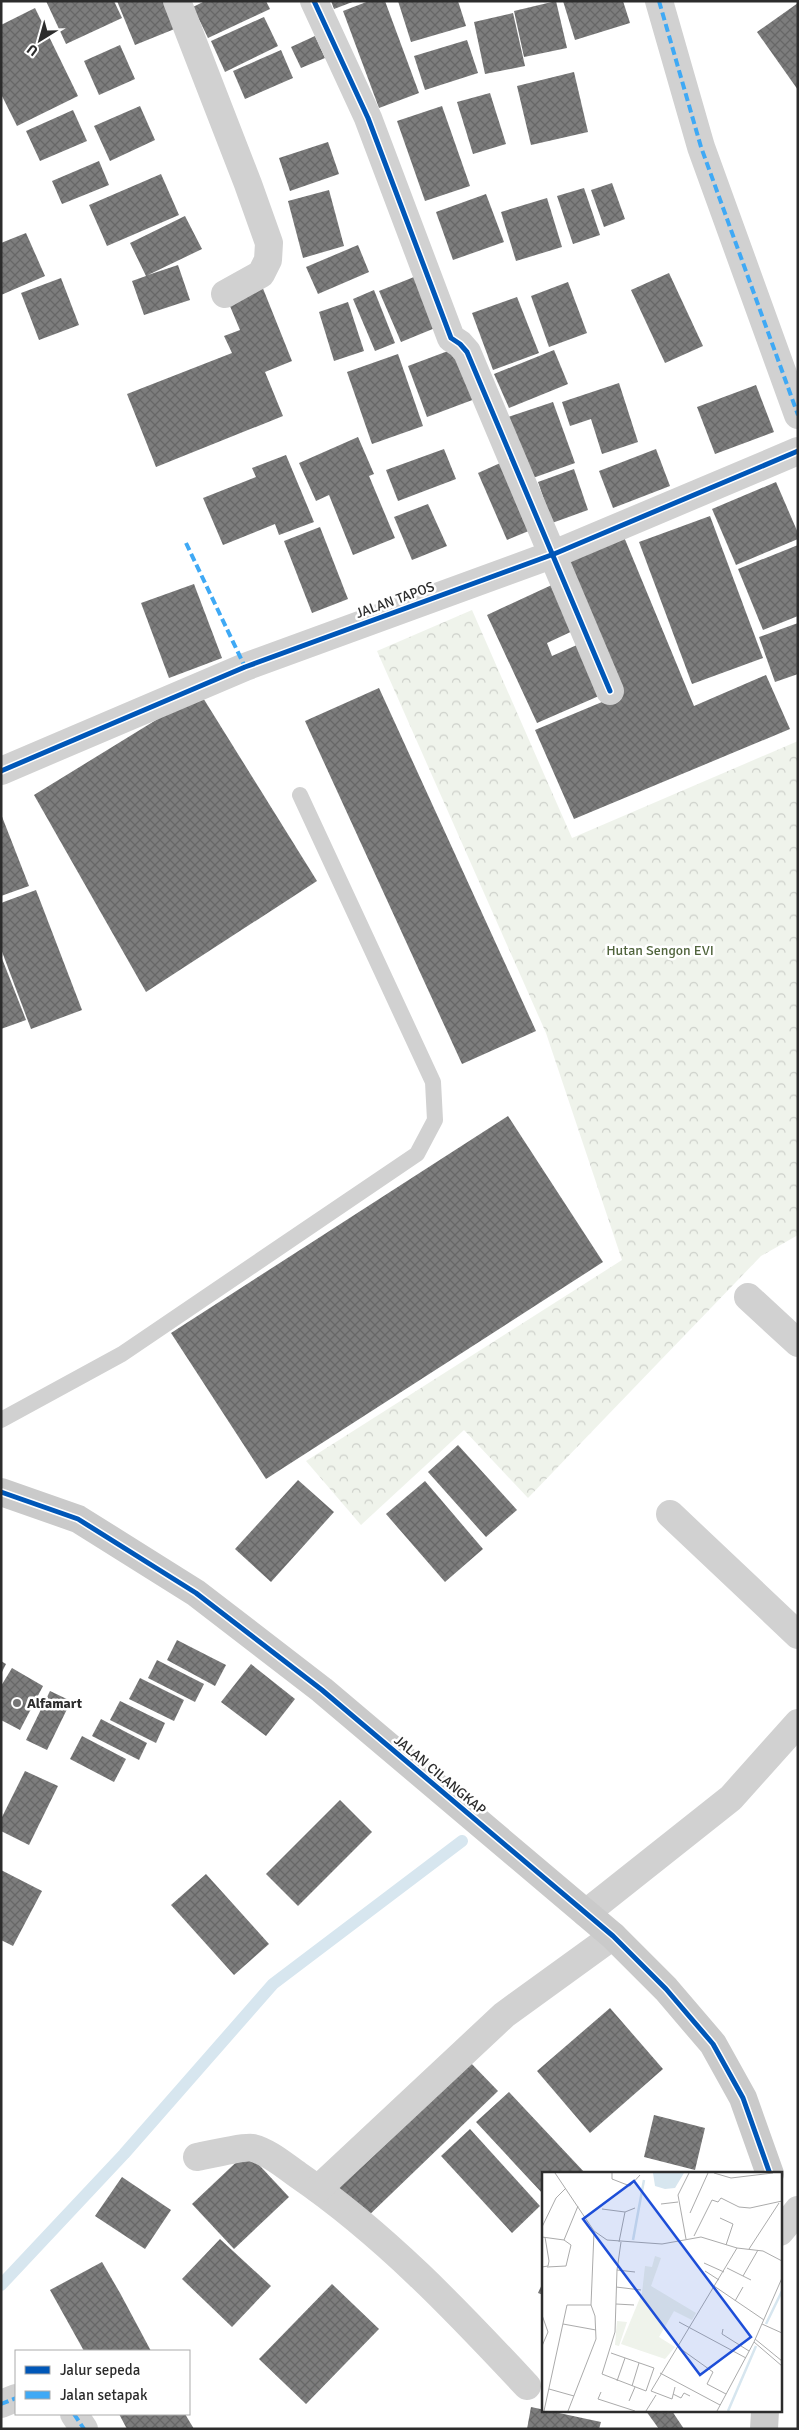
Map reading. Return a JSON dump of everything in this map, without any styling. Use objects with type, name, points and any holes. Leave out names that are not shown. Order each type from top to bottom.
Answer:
[{"type":"street","points":[[176,1],[248,184],[269,243],[268,260],[261,274],[225,294]]},
{"type":"street","points":[[314,1],[368,118],[450,338],[460,344],[467,352],[554,554],[610,691]]},
{"type":"street","points":[[659,1],[701,146],[798,415]]},
{"type":"street","name":"JALAN TAPOS","points":[[1,771],[245,667],[554,554],[798,452]]},
{"type":"street","points":[[748,1297],[798,1343]]},
{"type":"street","name":"JALAN CILANGKAP","points":[[1,1492],[78,1519],[196,1594],[322,1690],[614,1936],[666,1989],[713,2044],[743,2098],[769,2172]]},
{"type":"street","points":[[670,1514],[798,1635]]},
{"type":"street","points":[[586,1913],[731,1798],[798,1723]]},
{"type":"street","points":[[318,2189],[504,2015],[614,1936]]},
{"type":"street","points":[[197,2157],[252,2147],[270,2156],[318,2189],[391,2251],[459,2313],[527,2386]]},
{"type":"street","points":[[782,2230],[798,2210]]},
{"type":"street","points":[[1,2404],[15,2398]]},
{"type":"street","points":[[764,2429],[765,2412]]},
{"type":"street","points":[[75,2415],[84,2429]]},
{"type":"lane","points":[[1,1420],[122,1354],[418,1154],[435,1120],[433,1082],[300,795]]},
{"type":"green space","name":"Hutan Sengon EVI","points":[[472,610],[572,838],[798,741],[798,1235],[761,1256],[528,1498],[464,1430],[361,1525],[306,1461],[622,1260],[546,1033],[377,651]]},
{"type":"building","points":[[46,1],[114,1],[122,18],[66,44]]},
{"type":"building","points":[[117,1],[167,1],[177,28],[135,45]]},
{"type":"building","points":[[205,1],[266,1],[270,9],[208,38],[193,7]]},
{"type":"building","points":[[331,1],[355,1],[334,9]]},
{"type":"building","points":[[369,1],[385,1],[419,93],[379,108],[343,11]]},
{"type":"building","points":[[398,1],[458,1],[466,26],[411,42]]},
{"type":"building","points":[[556,1],[567,48],[524,57],[514,11]]},
{"type":"building","points":[[563,1],[623,1],[630,23],[575,40]]},
{"type":"building","points":[[798,3],[798,90],[757,32]]},
{"type":"building","points":[[35,8],[78,96],[17,126],[1,94],[1,25]]},
{"type":"building","points":[[513,13],[525,66],[485,74],[474,22]]},
{"type":"building","points":[[264,17],[278,46],[225,72],[211,41]]},
{"type":"building","points":[[315,36],[325,58],[301,68],[291,47]]},
{"type":"building","points":[[467,40],[478,73],[425,90],[414,56]]},
{"type":"building","points":[[120,45],[135,79],[99,95],[84,61]]},
{"type":"building","points":[[281,50],[293,78],[245,99],[233,71]]},
{"type":"building","points":[[574,72],[588,132],[531,145],[517,86]]},
{"type":"building","points":[[490,93],[506,144],[473,154],[457,102]]},
{"type":"building","points":[[140,106],[155,140],[110,161],[94,126]]},
{"type":"building","points":[[442,106],[470,186],[425,201],[397,121]]},
{"type":"building","points":[[73,110],[87,141],[40,161],[26,131]]},
{"type":"building","points":[[328,142],[339,174],[290,191],[279,158]]},
{"type":"building","points":[[99,161],[109,185],[62,204],[52,181]]},
{"type":"building","points":[[161,174],[179,215],[107,246],[89,205]]},
{"type":"building","points":[[612,183],[625,219],[604,227],[591,190]]},
{"type":"building","points":[[584,188],[600,235],[573,244],[557,196]]},
{"type":"building","points":[[329,190],[344,246],[303,258],[288,201]]},
{"type":"building","points":[[486,194],[504,242],[453,260],[436,212]]},
{"type":"building","points":[[547,198],[562,247],[516,261],[501,212]]},
{"type":"building","points":[[185,216],[202,249],[148,275],[178,265],[190,300],[144,315],[132,281],[146,276],[130,243]]},
{"type":"building","points":[[26,233],[45,276],[1,295],[1,243]]},
{"type":"building","points":[[358,245],[369,272],[318,294],[306,267]]},
{"type":"building","points":[[669,273],[703,346],[665,363],[631,290]]},
{"type":"building","points":[[419,275],[440,326],[401,342],[379,291]]},
{"type":"building","points":[[61,278],[79,325],[39,340],[21,293]]},
{"type":"building","points":[[568,282],[587,333],[549,347],[531,296]]},
{"type":"building","points":[[262,286],[292,361],[265,372],[283,416],[156,467],[127,394],[232,353],[224,336],[240,330],[227,299]]},
{"type":"building","points":[[374,290],[395,343],[375,351],[353,299]]},
{"type":"building","points":[[517,297],[539,353],[493,370],[472,313]]},
{"type":"building","points":[[348,302],[364,351],[334,361],[319,312]]},
{"type":"building","points":[[456,348],[475,399],[427,417],[408,366]]},
{"type":"building","points":[[554,350],[568,384],[509,408],[494,374]]},
{"type":"building","points":[[398,354],[423,426],[372,444],[347,372]]},
{"type":"building","points":[[619,383],[638,442],[602,454],[591,419],[570,426],[562,402]]},
{"type":"building","points":[[756,385],[774,432],[715,454],[697,407]]},
{"type":"building","points":[[553,402],[575,463],[530,479],[508,417]]},
{"type":"building","points":[[358,437],[374,474],[369,476],[395,538],[353,555],[329,495],[316,501],[299,463]]},
{"type":"building","points":[[444,449],[456,479],[398,501],[386,470]]},
{"type":"building","points":[[656,449],[670,486],[613,508],[599,471]]},
{"type":"building","points":[[286,455],[314,522],[279,535],[275,524],[223,545],[203,498],[256,477],[252,468]]},
{"type":"building","points":[[507,460],[536,528],[507,540],[478,473]]},
{"type":"building","points":[[574,469],[588,510],[552,523],[538,482]]},
{"type":"building","points":[[776,482],[798,533],[798,539],[736,565],[712,509]]},
{"type":"building","points":[[428,504],[447,546],[412,560],[394,517]]},
{"type":"building","points":[[710,516],[763,658],[692,684],[639,542]]},
{"type":"building","points":[[320,527],[348,599],[312,613],[284,541]]},
{"type":"building","points":[[624,537],[694,706],[766,675],[790,729],[574,819],[535,730],[614,697],[559,563]]},
{"type":"building","points":[[798,545],[798,616],[763,630],[738,569]]},
{"type":"building","points":[[556,583],[577,629],[547,643],[552,656],[586,641],[608,692],[537,723],[487,615]]},
{"type":"building","points":[[194,584],[222,658],[169,678],[141,603]]},
{"type":"building","points":[[798,623],[798,674],[775,682],[759,637]]},
{"type":"building","points":[[379,688],[536,1031],[462,1064],[305,721]]},
{"type":"building","points":[[200,693],[317,881],[146,992],[34,795]]},
{"type":"building","points":[[1,814],[29,886],[1,896]]},
{"type":"building","points":[[36,890],[82,1010],[31,1029],[1,949],[1,903]]},
{"type":"building","points":[[1,956],[26,1020],[1,1029]]},
{"type":"building","points":[[508,1116],[603,1262],[266,1479],[171,1333]]},
{"type":"building","points":[[458,1445],[517,1510],[486,1537],[428,1472]]},
{"type":"building","points":[[298,1480],[334,1512],[271,1582],[235,1549]]},
{"type":"building","points":[[425,1481],[483,1549],[445,1582],[386,1514]]},
{"type":"building","points":[[177,1640],[226,1665],[215,1686],[167,1660]]},
{"type":"building","points":[[157,1660],[204,1684],[195,1702],[148,1678]]},
{"type":"building","points":[[1,1661],[6,1664],[1,1674]]},
{"type":"building","points":[[251,1664],[295,1699],[266,1736],[221,1702]]},
{"type":"building","name":"Alfamart","points":[[12,1668],[43,1686],[20,1730],[1,1720],[1,1686]]},
{"type":"building","points":[[140,1678],[184,1700],[174,1721],[129,1699]]},
{"type":"building","points":[[50,1691],[71,1701],[47,1750],[26,1740]]},
{"type":"building","points":[[120,1701],[165,1723],[156,1743],[110,1720]]},
{"type":"building","points":[[101,1719],[147,1743],[139,1760],[92,1736]]},
{"type":"building","points":[[82,1736],[126,1759],[114,1782],[70,1759]]},
{"type":"building","points":[[25,1771],[58,1786],[29,1845],[1,1831],[1,1819]]},
{"type":"building","points":[[340,1800],[372,1832],[298,1906],[266,1874]]},
{"type":"building","points":[[1,1870],[42,1891],[13,1946],[1,1940]]},
{"type":"building","points":[[206,1874],[269,1944],[234,1975],[171,1905]]},
{"type":"building","points":[[610,2008],[663,2069],[590,2133],[537,2071]]},
{"type":"building","points":[[467,2059],[498,2091],[363,2221],[332,2188]]},
{"type":"building","points":[[509,2092],[584,2172],[542,2172],[542,2193],[476,2122]]},
{"type":"building","points":[[654,2115],[705,2128],[695,2170],[644,2157]]},
{"type":"building","points":[[470,2129],[540,2206],[512,2233],[441,2156]]},
{"type":"building","points":[[247,2152],[289,2197],[234,2249],[192,2204]]},
{"type":"building","points":[[122,2177],[171,2210],[145,2249],[95,2216]]},
{"type":"building","points":[[220,2239],[271,2286],[232,2327],[182,2279]]},
{"type":"building","points":[[102,2262],[150,2350],[83,2350],[50,2290]]},
{"type":"building","points":[[332,2284],[379,2329],[306,2404],[259,2359]]},
{"type":"building","points":[[542,2284],[542,2295],[538,2293]]},
{"type":"building","points":[[531,2407],[542,2409],[542,2412],[554,2412],[601,2422],[599,2429],[527,2429]]},
{"type":"building","points":[[647,2412],[673,2412],[684,2429],[659,2429]]},
{"type":"building","points":[[120,2415],[186,2415],[194,2429],[127,2429]]},
{"type":"waterway","points":[[1,2285],[124,2154],[273,1984],[462,1841]]},
{"type":"marked path","points":[[659,1],[701,147],[798,415]]},
{"type":"marked path","points":[[186,543],[245,667]]},
{"type":"marked path","points":[[1,2404],[15,2398]]},
{"type":"marked path","points":[[75,2415],[84,2429]]},
{"type":"cycle path","points":[[314,1],[368,118],[451,338],[467,352],[610,691]]},
{"type":"cycle path","points":[[1,771],[245,667],[554,554],[798,451]]},
{"type":"cycle path","points":[[1,1492],[78,1519],[196,1593],[322,1690],[613,1936],[666,1989],[713,2044],[743,2098],[769,2172]]},
{"type":"place","name":"Alfamart","points":[[17,1703]]}]
